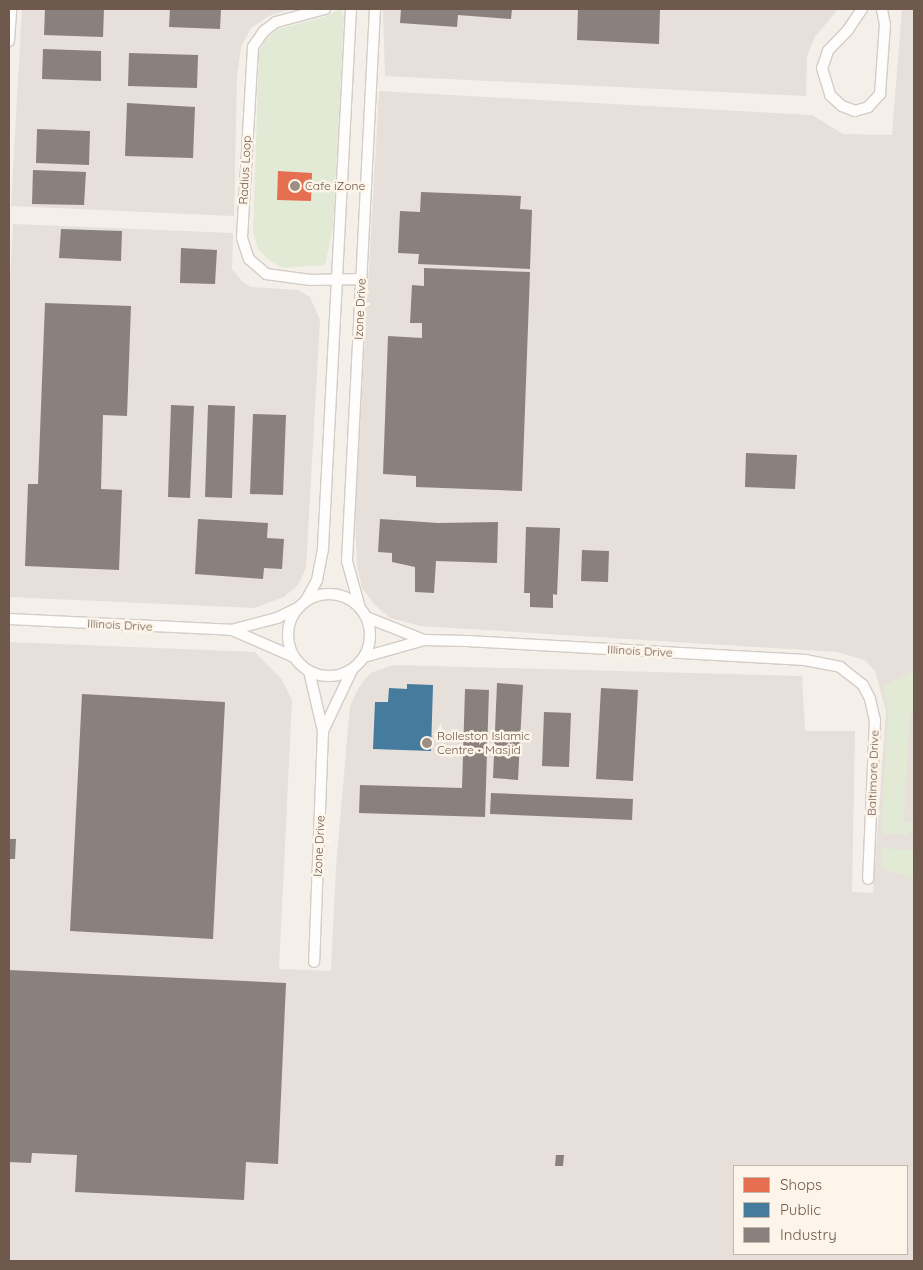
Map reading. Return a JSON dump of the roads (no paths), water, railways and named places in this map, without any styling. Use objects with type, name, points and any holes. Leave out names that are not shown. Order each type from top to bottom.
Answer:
[{"type":"street","points":[[9,41],[11,9]]},
{"type":"street","name":"Radius Loop","points":[[324,9],[276,22],[264,31],[253,47],[242,238],[249,259],[266,274],[311,280],[361,279]]},
{"type":"street","name":"Izone Drive","points":[[302,604],[317,580],[323,548],[351,9]]},
{"type":"street","name":"Izone Drive","points":[[363,612],[347,561],[375,9]]},
{"type":"street","points":[[862,9],[848,30],[828,51],[822,68],[830,95],[842,106],[855,111],[868,107],[880,94],[885,25],[882,9]]},
{"type":"street","points":[[316,596],[340,596],[363,612],[369,644],[364,657],[352,670],[330,676],[309,671],[294,657],[288,631],[302,604],[316,596]]},
{"type":"street","name":"Illinois Drive","points":[[9,620],[231,630],[277,618],[302,604]]},
{"type":"street","name":"Illinois Drive","points":[[363,612],[424,640]]},
{"type":"street","name":"Illinois Drive","points":[[231,630],[294,657]]},
{"type":"street","name":"Illinois Drive","points":[[364,657],[424,640],[806,660],[830,663],[853,674]]},
{"type":"street","name":"Izone Drive","points":[[323,731],[352,670]]},
{"type":"street","name":"Izone Drive","points":[[309,671],[323,731],[314,962]]},
{"type":"street","name":"Baltimore Drive","points":[[853,674],[870,699],[875,720],[868,879]]},
{"type":"place","name":"Cafe iZone","points":[[295,186]]},
{"type":"place","name":"Rolleston Islamic Centre - Masjid","points":[[427,743]]}]
